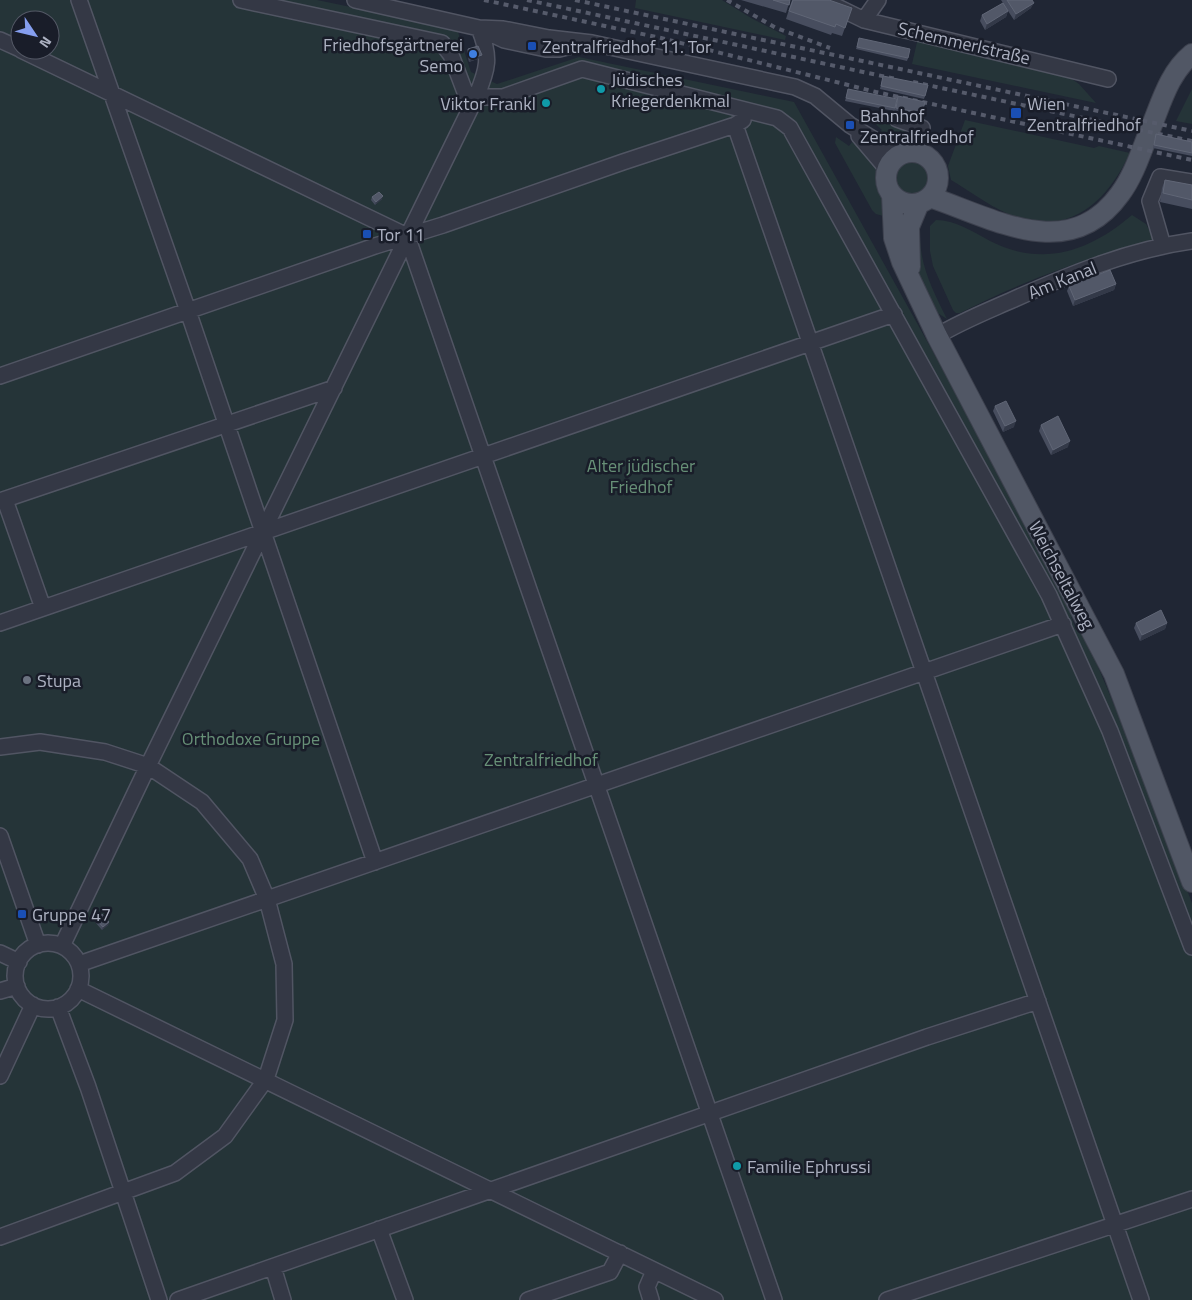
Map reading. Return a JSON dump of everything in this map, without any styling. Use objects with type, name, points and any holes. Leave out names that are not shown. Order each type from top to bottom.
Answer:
[{"type":"main road","points":[[892,195],[904,203],[929,193],[999,222],[1032,232],[1065,231],[1096,218],[1109,208],[1126,186],[1174,74],[1192,54]]},
{"type":"main road","points":[[901,159],[924,154],[935,164],[929,193]]},
{"type":"main road","name":"Weichseltalweg","points":[[901,159],[887,187],[892,195],[894,238],[897,251],[937,336],[1114,674],[1192,882]]},
{"type":"main road","name":"Weichseltalweg","points":[[911,278],[909,227],[929,193]]},
{"type":"street","points":[[79,0],[188,311],[375,862]]},
{"type":"street","points":[[240,0],[442,43],[451,55],[465,92],[476,97],[503,96],[582,69],[777,118],[790,128],[1049,595],[1110,731],[1192,947]]},
{"type":"street","points":[[355,0],[479,28],[504,40],[546,49],[559,49],[587,42],[803,90],[820,99],[850,125],[901,159],[922,128],[897,119]]},
{"type":"street","name":"Schemmerlstraße","points":[[823,0],[864,20],[1108,79]]},
{"type":"street","points":[[864,20],[878,0]]},
{"type":"street","points":[[62,946],[148,766],[485,78],[487,48],[479,28]]},
{"type":"street","points":[[42,60],[407,236],[774,1300]]},
{"type":"street","points":[[0,376],[375,246],[735,125],[754,112]]},
{"type":"street","points":[[735,125],[1141,1300]]},
{"type":"street","points":[[1163,246],[1150,201],[1160,177],[1192,182]]},
{"type":"street","points":[[375,246],[377,222]]},
{"type":"street","name":"Am Kanal","points":[[937,336],[1016,299],[1089,268],[1163,246],[1192,241]]},
{"type":"street","points":[[0,623],[482,458],[894,314]]},
{"type":"street","points":[[43,608],[2,501],[334,388]]},
{"type":"street","points":[[79,964],[1063,624]]},
{"type":"street","points":[[0,747],[40,742],[105,752],[148,766],[202,802],[250,859],[267,899],[284,964],[285,1020],[266,1079],[225,1136],[175,1173],[124,1194],[0,1237]]},
{"type":"street","points":[[0,836],[38,945]]},
{"type":"street","points":[[50,943],[62,946],[72,954],[79,964],[81,977],[78,989],[70,1000],[58,1008],[41,1008],[33,1005],[21,994],[17,986],[16,978],[19,962],[27,952],[38,945],[50,943]]},
{"type":"street","points":[[0,953],[19,962]]},
{"type":"street","points":[[0,991],[17,986]]},
{"type":"street","points":[[78,989],[266,1079],[715,1300]]},
{"type":"street","points":[[178,1300],[1038,1001]]},
{"type":"street","points":[[0,1076],[33,1005]]},
{"type":"street","points":[[58,1008],[124,1194],[159,1300]]},
{"type":"street","points":[[887,1300],[1192,1199]]},
{"type":"street","points":[[379,1229],[405,1300]]},
{"type":"street","points":[[528,1300],[610,1272],[620,1254]]},
{"type":"street","points":[[273,1267],[283,1300]]},
{"type":"street","points":[[651,1300],[647,1287],[654,1271]]},
{"type":"green space","name":"Zentralfriedhof","points":[[0,0],[317,0],[457,29],[471,72],[497,84],[579,57],[794,102],[1051,564],[1075,613],[1071,617],[1076,630],[1082,629],[1134,752],[1192,903],[1192,1300],[0,1300]]},
{"type":"green space","points":[[636,0],[722,0],[786,36],[785,40],[635,8]]},
{"type":"green space","points":[[918,38],[1066,75],[1079,84],[1096,103],[912,64]]},
{"type":"green space","points":[[1192,89],[1192,124],[1176,121]]},
{"type":"green space","points":[[860,110],[895,115],[913,133],[911,141],[902,144],[890,142],[879,133],[882,130]]},
{"type":"green space","points":[[965,120],[1094,148],[1099,146],[1130,153],[1112,184],[1088,208],[1074,216],[1059,221],[1041,222],[1022,219],[994,207],[951,180],[948,166]]},
{"type":"green space","points":[[836,137],[849,146],[852,142],[863,150],[878,167],[879,186],[885,200],[887,217],[876,214],[872,210],[835,143]]},
{"type":"green space","points":[[916,157],[923,160],[929,166],[932,177],[931,185],[923,194],[916,197],[908,197],[901,194],[893,185],[892,173],[895,166],[904,158]]},
{"type":"green space","points":[[1132,215],[1146,224],[1154,239],[1055,271],[983,301],[960,313],[956,313],[953,310],[933,266],[930,251],[930,226],[936,220],[957,224],[1010,249],[1047,254],[1065,252],[1083,246],[1116,228]]},
{"type":"green space","points":[[917,237],[920,239],[923,260],[929,280],[947,319],[936,312],[920,277],[916,266]]},
{"type":"building","points":[[773,0],[790,0],[789,5]]},
{"type":"building","points":[[793,0],[829,0],[852,8],[845,28],[836,24],[835,27],[789,11]]},
{"type":"building","points":[[1007,0],[1032,0],[1034,3],[1016,14]]},
{"type":"building","points":[[1003,3],[1008,11],[987,24],[982,15]]},
{"type":"building","points":[[859,38],[910,49],[908,58],[857,47]]},
{"type":"building","name":"Friedhofsgärtnerei Semo","points":[[478,46],[482,55],[470,59],[468,49]]},
{"type":"building","points":[[883,76],[928,85],[925,96],[881,86]]},
{"type":"building","points":[[848,89],[897,99],[895,108],[846,98]]},
{"type":"building","points":[[898,96],[925,102],[922,113],[896,108]]},
{"type":"building","points":[[1156,134],[1192,142],[1192,153],[1154,145]]},
{"type":"building","points":[[1165,180],[1192,185],[1192,200],[1163,193]]},
{"type":"building","points":[[379,192],[383,196],[376,202],[372,197]]},
{"type":"building","points":[[1110,270],[1116,284],[1075,300],[1069,286]]},
{"type":"building","points":[[1006,401],[1016,421],[1005,426],[995,406]]},
{"type":"building","points":[[1058,416],[1070,441],[1053,450],[1041,425]]},
{"type":"building","points":[[1161,610],[1167,623],[1142,635],[1136,623]]},
{"type":"building","points":[[102,914],[109,922],[103,927],[96,919]]},
{"type":"railway","points":[[484,0],[661,38],[876,92],[1192,160]]},
{"type":"railway","points":[[527,0],[896,79]]},
{"type":"railway","points":[[575,0],[1192,131]]},
{"type":"railway","points":[[727,0],[776,28],[830,48]]},
{"type":"railway","points":[[913,82],[1192,141]]},
{"type":"place","name":"Zentralfriedhof 11. Tor","points":[[532,46]]},
{"type":"place","name":"Friedhofsgärtnerei Semo","points":[[473,54]]},
{"type":"place","name":"Jüdisches Kriegerdenkmal","points":[[601,89]]},
{"type":"place","name":"Viktor Frankl","points":[[546,103]]},
{"type":"place","name":"Wien Zentralfriedhof","points":[[1016,113]]},
{"type":"place","name":"Bahnhof Zentralfriedhof","points":[[850,125]]},
{"type":"place","name":"Tor 11","points":[[367,234]]},
{"type":"place","name":"Stupa","points":[[27,680]]},
{"type":"place","name":"Gruppe 47","points":[[22,914]]},
{"type":"place","name":"Familie Ephrussi","points":[[737,1166]]},
{"type":"park label","name":"Alter jüdischer Friedhof","points":[[641,475]]},
{"type":"park label","name":"Orthodoxe Gruppe","points":[[251,738]]}]
